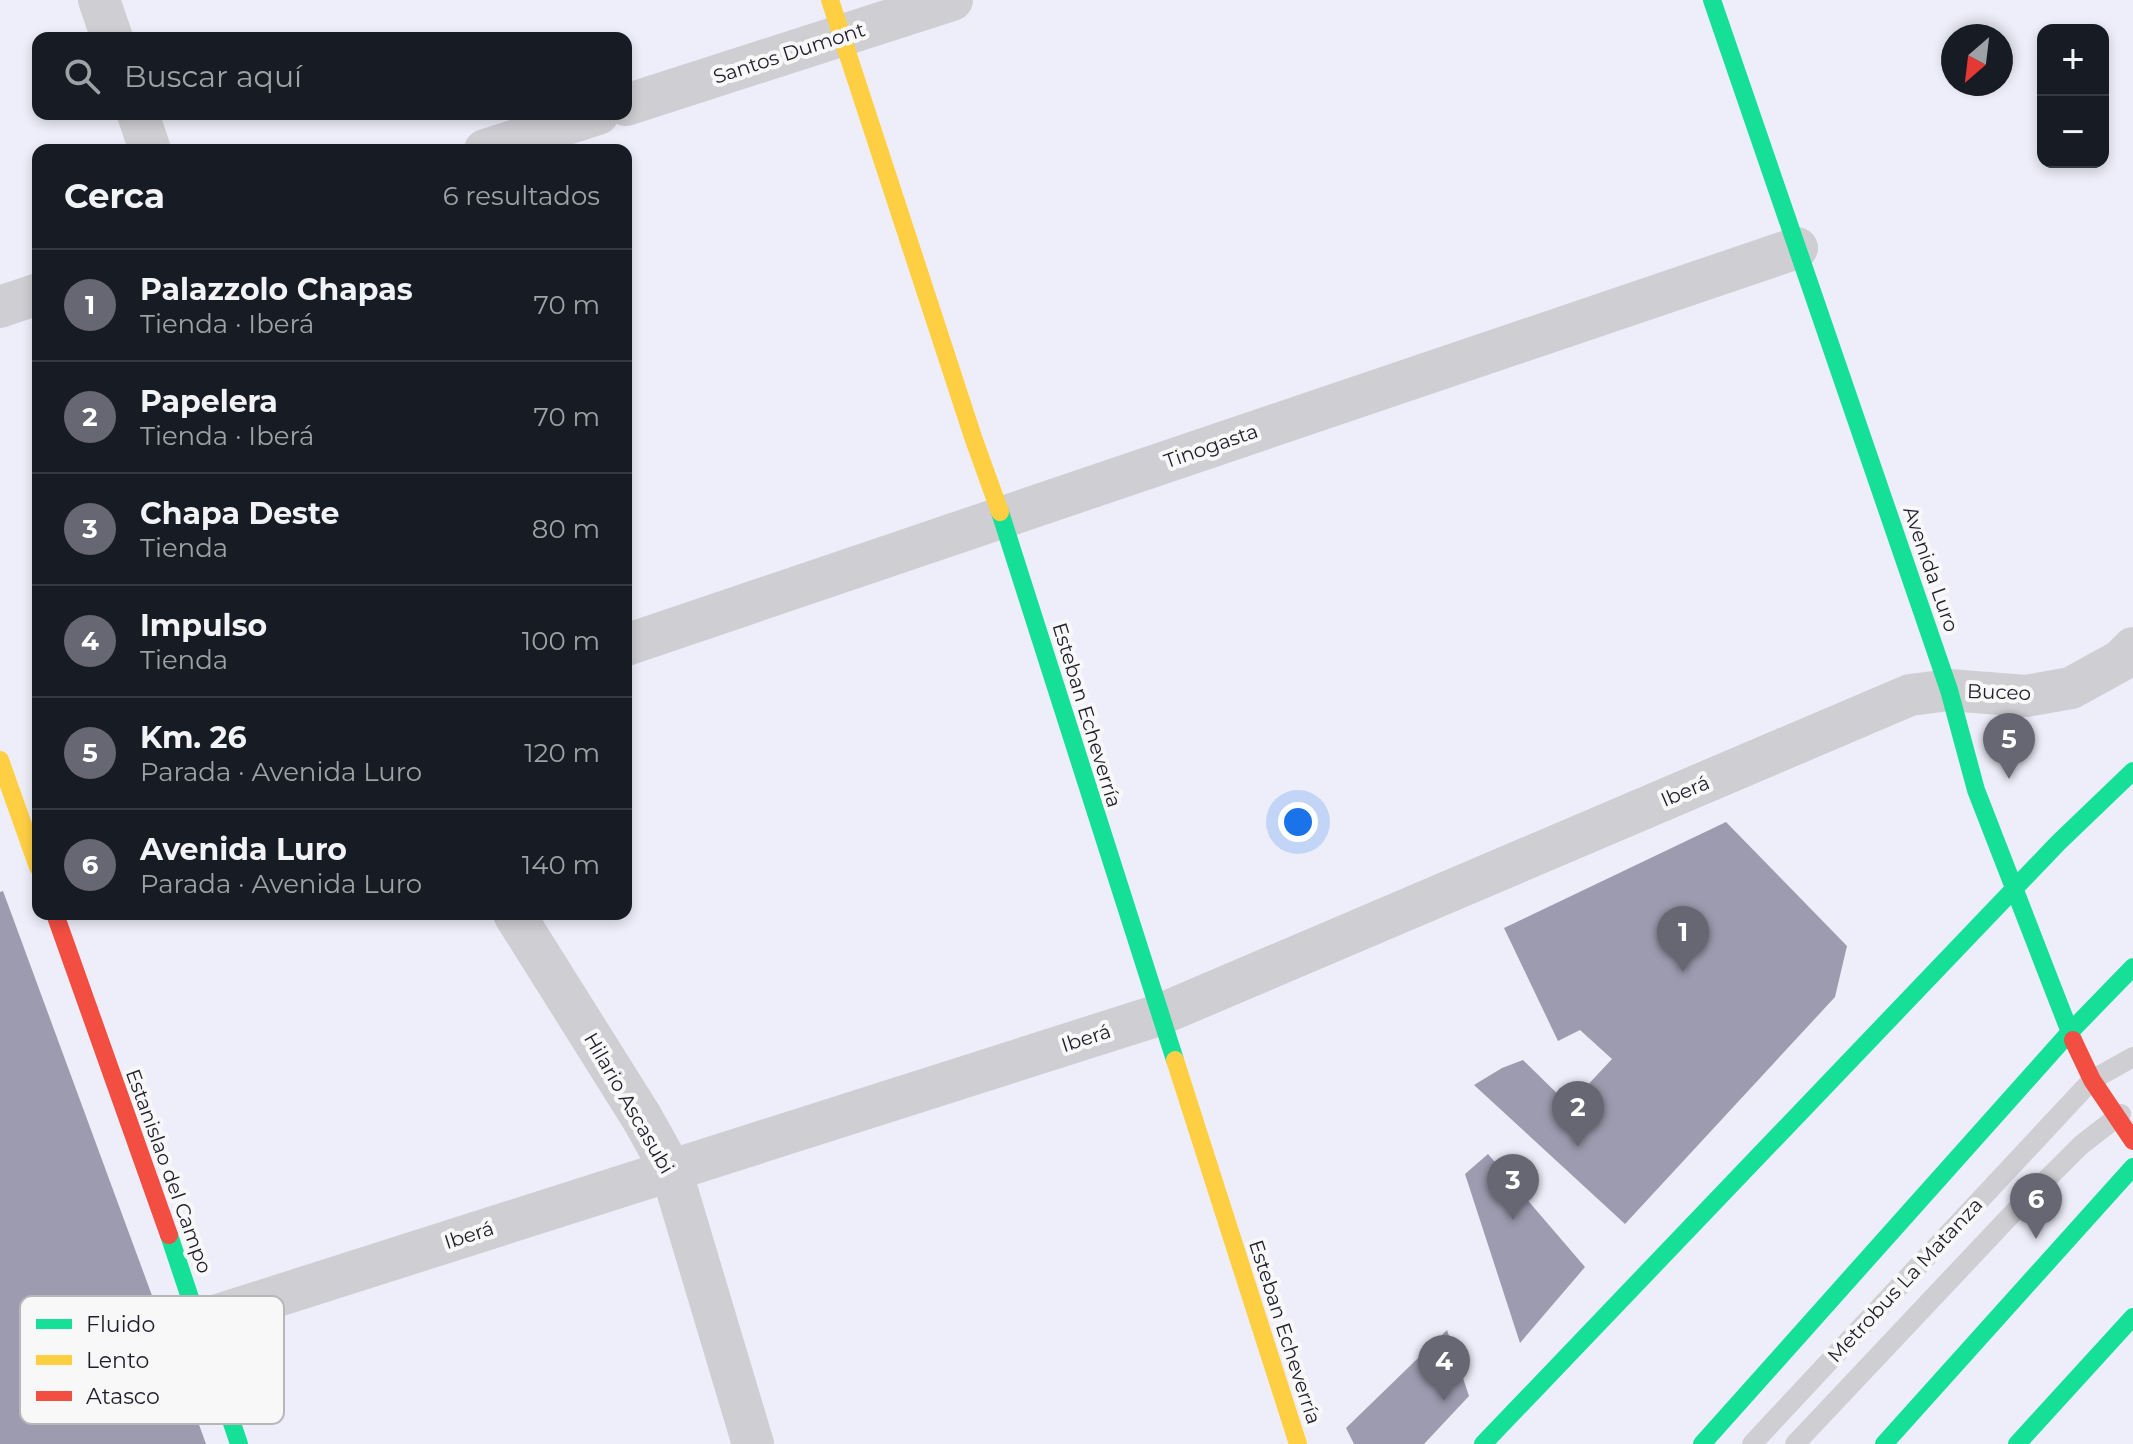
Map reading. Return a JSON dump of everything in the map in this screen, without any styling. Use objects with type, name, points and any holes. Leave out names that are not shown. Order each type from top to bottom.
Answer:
[{"type":"main road","name":"Avenida Luro","points":[[1712,0],[1949,690],[1976,790],[2069,1033],[2092,1080],[2126,1110],[2133,1141]]},
{"type":"main road","name":"Esteban Echeverría","points":[[836,18],[1002,517],[1298,1444]]},
{"type":"main road","points":[[0,760],[32,845]]},
{"type":"main road","points":[[1483,1444],[2014,889],[2133,771]]},
{"type":"main road","name":"Estanislao del Campo","points":[[57,920],[190,1296]]},
{"type":"main road","points":[[1702,1444],[2069,1033],[2133,967]]},
{"type":"main road","points":[[1884,1444],[2133,1167]]},
{"type":"main road","points":[[2017,1444],[2133,1317]]},
{"type":"main road","name":"Estanislao del Campo","points":[[232,1424],[239,1444]]},
{"type":"street","points":[[99,0],[110,32]]},
{"type":"street","name":"Santos Dumont","points":[[632,103],[836,18],[952,0]]},
{"type":"street","points":[[140,120],[148,144]]},
{"type":"street","points":[[504,144],[579,120]]},
{"type":"street","name":"Tinogasta","points":[[632,643],[1797,248]]},
{"type":"street","points":[[0,307],[32,296]]},
{"type":"street","name":"Buceo","points":[[1949,690],[2026,696],[2071,688],[2120,661],[2133,648]]},
{"type":"street","name":"Iberá","points":[[277,1296],[1159,1015],[1910,695],[1949,690]]},
{"type":"street","name":"Hilario Ascasubi","points":[[518,920],[642,1118],[671,1170],[753,1444]]},
{"type":"lane","name":"Metrobus La Matanza","points":[[1752,1444],[2092,1080],[2133,1057]]},
{"type":"lane","name":"Metrobus La Matanza","points":[[1795,1444],[2022,1204],[2081,1145],[2126,1110]]},
{"type":"building","points":[[1726,822],[1847,946],[1835,997],[1625,1224],[1474,1085],[1502,1068],[1523,1060],[1569,1105],[1612,1059],[1580,1030],[1558,1041],[1504,928]]},
{"type":"building","points":[[3,891],[152,1296],[20,1296],[20,1424],[199,1424],[206,1444],[0,1444],[0,892]]},
{"type":"building","points":[[1488,1154],[1585,1267],[1520,1343],[1465,1174]]},
{"type":"building","points":[[1447,1330],[1469,1396],[1424,1444],[1354,1444],[1346,1428]]},
{"type":"traffic: fast","points":[[1712,0],[1949,690],[1976,790],[2073,1040]]},
{"type":"traffic: fast","points":[[1000,512],[1175,1060]]},
{"type":"traffic: fast","points":[[1483,1444],[2058,843],[2133,771]]},
{"type":"traffic: fast","points":[[1702,1444],[2069,1033],[2133,967]]},
{"type":"traffic: fast","points":[[1884,1444],[2133,1167]]},
{"type":"traffic: fast","points":[[169,1235],[189,1296]]},
{"type":"traffic: fast","points":[[2017,1444],[2133,1317]]},
{"type":"traffic: fast","points":[[232,1424],[239,1444]]},
{"type":"traffic: slow","points":[[830,0],[1000,512]]},
{"type":"traffic: slow","points":[[0,760],[32,850]]},
{"type":"traffic: slow","points":[[1175,1060],[1298,1444]]},
{"type":"traffic: jam","points":[[57,920],[169,1235]]},
{"type":"traffic: jam","points":[[2073,1040],[2092,1080],[2133,1141]]},
{"type":"place","name":"Km. 26","points":[[2009,779]]},
{"type":"place","name":"Palazzolo Chapas","points":[[1683,972]]},
{"type":"place","name":"Papelera","points":[[1578,1147]]},
{"type":"place","name":"Chapa Deste","points":[[1513,1220]]},
{"type":"place","name":"Avenida Luro","points":[[2036,1239]]},
{"type":"place","name":"Impulso","points":[[1444,1401]]}]
